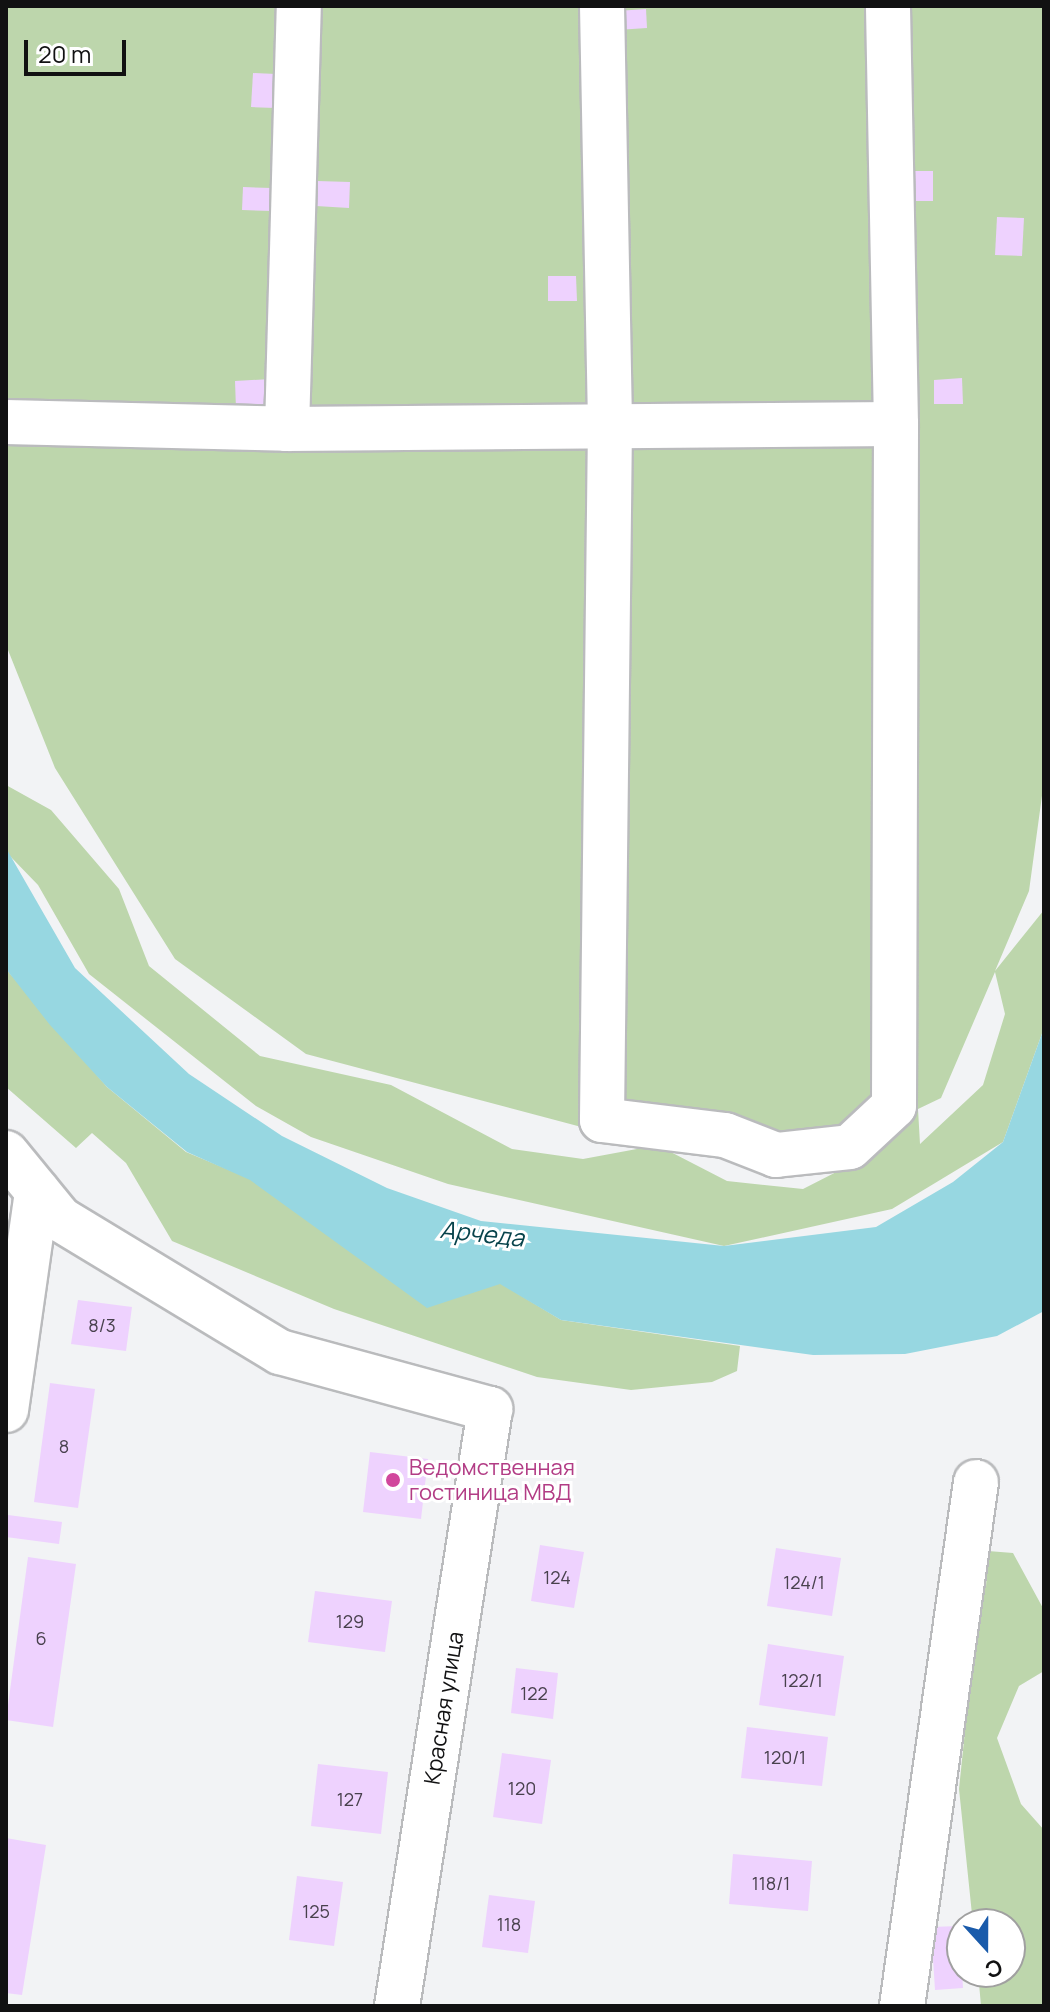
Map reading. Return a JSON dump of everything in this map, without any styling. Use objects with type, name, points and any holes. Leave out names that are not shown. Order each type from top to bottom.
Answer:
[{"type":"street","points":[[287,429],[299,6]]},
{"type":"street","points":[[602,6],[610,424],[602,1120],[725,1135],[791,1155],[850,1147],[894,1106],[896,424],[888,6]]},
{"type":"street","points":[[6,422],[287,429],[896,424]]},
{"type":"street","points":[[6,1153],[37,1191],[6,1410]]},
{"type":"street","name":"Красная улица","points":[[37,1191],[60,1219],[280,1352],[490,1409],[397,2006]]},
{"type":"street","points":[[902,2006],[976,1482]]},
{"type":"green space","points":[[6,6],[1044,6],[1044,781],[1029,891],[995,971],[1044,910],[1044,1028],[1003,1142],[892,1209],[724,1246],[448,1184],[311,1137],[256,1106],[89,974],[38,885],[8,854],[6,785],[51,810],[119,889],[149,966],[260,1056],[391,1085],[512,1149],[583,1159],[653,1146],[306,1054],[175,959],[55,768],[6,645]],"holes":[[[995,972],[1005,1014],[983,1085],[920,1144],[918,1109],[941,1098]],[[661,1147],[793,1167],[850,1165],[803,1189],[727,1181]]]},
{"type":"green space","points":[[6,969],[107,1087],[186,1152],[500,1283],[561,1320],[740,1346],[737,1371],[712,1382],[631,1390],[537,1377],[334,1309],[172,1241],[126,1163],[92,1133],[76,1148],[6,1087]]},
{"type":"green space","points":[[988,1551],[1013,1553],[1044,1610],[1044,1671],[1019,1686],[997,1738],[1021,1804],[1044,1830],[1044,2006],[981,2006],[979,1988],[1026,1988],[1026,1908],[971,1908],[959,1789],[967,1711],[950,1633],[986,1587]]},
{"type":"water","name":"Арчеда","points":[[6,848],[75,968],[189,1074],[282,1136],[387,1188],[481,1221],[724,1246],[876,1227],[953,1182],[1003,1142],[1044,1028],[1044,1311],[997,1336],[905,1354],[813,1355],[561,1320],[500,1284],[427,1308],[250,1180],[187,1152],[107,1087],[50,1025],[6,969]]},
{"type":"building","points":[[646,9],[647,28],[617,30],[617,11]]},
{"type":"building","points":[[253,73],[276,74],[275,108],[251,107]]},
{"type":"building","points":[[906,171],[933,171],[933,201],[906,201]]},
{"type":"building","points":[[317,181],[350,182],[349,208],[316,206]]},
{"type":"building","points":[[243,187],[272,188],[272,211],[242,210]]},
{"type":"building","points":[[997,217],[1024,218],[1022,256],[995,255]]},
{"type":"building","points":[[548,276],[576,276],[577,301],[548,301]]},
{"type":"building","points":[[962,378],[963,404],[934,404],[934,380]]},
{"type":"building","points":[[271,379],[272,407],[236,409],[235,381]]},
{"type":"building","points":[[78,1300],[132,1307],[126,1351],[71,1344]]},
{"type":"building","points":[[50,1383],[95,1389],[78,1508],[34,1502]]},
{"type":"building","points":[[370,1452],[428,1459],[421,1519],[363,1512]]},
{"type":"building","points":[[8,1515],[62,1522],[59,1544],[6,1537]]},
{"type":"building","points":[[540,1545],[584,1552],[574,1608],[531,1601]]},
{"type":"building","points":[[776,1548],[841,1558],[832,1616],[767,1606]]},
{"type":"building","points":[[28,1557],[76,1564],[53,1727],[6,1720]]},
{"type":"building","points":[[315,1591],[392,1601],[385,1652],[308,1642]]},
{"type":"building","points":[[768,1644],[844,1656],[835,1716],[759,1705]]},
{"type":"building","points":[[516,1668],[558,1673],[553,1719],[511,1713]]},
{"type":"building","points":[[747,1727],[828,1737],[822,1786],[741,1778]]},
{"type":"building","points":[[502,1753],[551,1760],[542,1824],[493,1817]]},
{"type":"building","points":[[318,1764],[388,1772],[381,1834],[311,1826]]},
{"type":"building","points":[[6,1838],[46,1845],[22,1995],[6,1993]]},
{"type":"building","points":[[733,1854],[812,1861],[808,1911],[729,1904]]},
{"type":"building","points":[[297,1876],[343,1882],[334,1946],[289,1940]]},
{"type":"building","points":[[489,1895],[535,1901],[528,1953],[482,1947]]},
{"type":"building","points":[[946,1926],[946,1988],[963,1988],[935,1990],[931,1927]]},
{"type":"place","name":"Ведомственная гостиница МВД","points":[[393,1480]]}]
